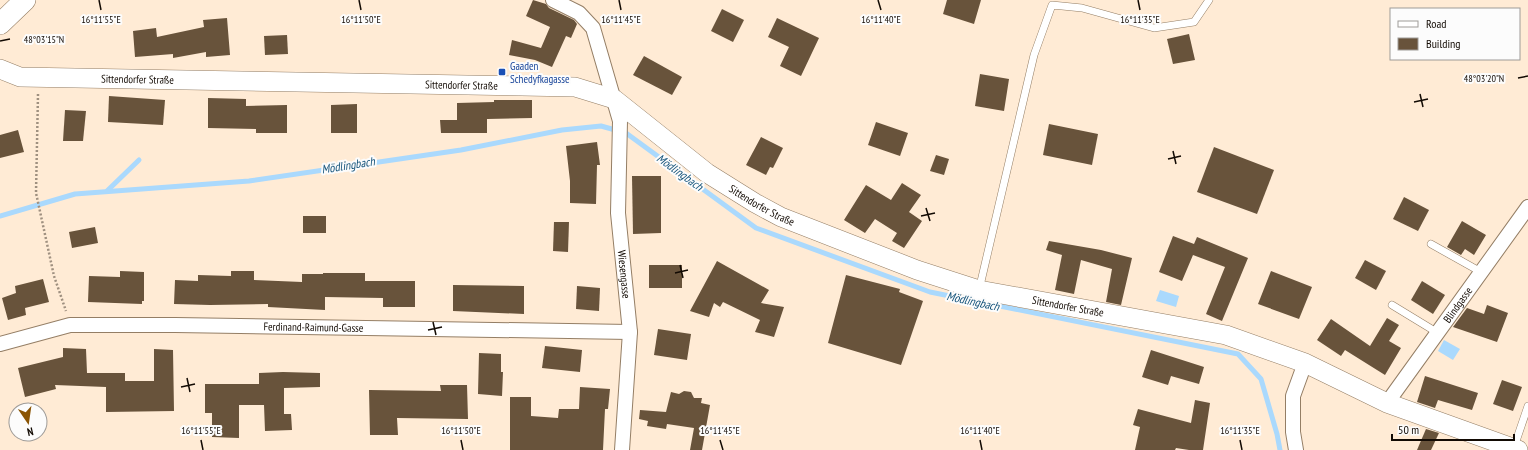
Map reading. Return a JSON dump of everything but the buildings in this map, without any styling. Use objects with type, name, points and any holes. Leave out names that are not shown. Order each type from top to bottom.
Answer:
[{"type":"main road","points":[[0,24],[25,0]]},
{"type":"street","name":"Wiesengasse","points":[[553,0],[580,13],[594,28],[620,121],[618,214],[630,332],[622,450]]},
{"type":"street","name":"Sittendorfer Straße","points":[[0,69],[20,77],[39,78],[575,87],[614,99],[708,173],[755,203],[781,217],[917,270],[979,290],[1226,335],[1305,363],[1387,403],[1516,449]]},
{"type":"street","name":"Blindgasse","points":[[1387,403],[1528,207]]},
{"type":"street","name":"Ferdinand-Raimund-Gasse","points":[[0,344],[70,325],[183,325],[630,332]]},
{"type":"street","points":[[1296,450],[1293,432],[1293,396],[1305,363]]},
{"type":"lane","points":[[979,290],[1034,56],[1052,5],[1082,8],[1154,28],[1194,22],[1209,0]]},
{"type":"lane","points":[[1431,244],[1481,272]]},
{"type":"lane","points":[[1392,305],[1438,333]]},
{"type":"lane","points":[[1516,449],[1528,406]]},
{"type":"path","points":[[39,78],[36,193],[54,276],[70,325]]},
{"type":"water","points":[[1160,290],[1179,296],[1176,307],[1156,301]]},
{"type":"water","points":[[1444,340],[1460,349],[1453,360],[1438,351]]},
{"type":"waterway","name":"Mödlingbach","points":[[0,216],[75,194],[249,181],[461,150],[562,130],[601,126],[626,133],[756,228],[930,292],[1238,354],[1261,379],[1277,434],[1280,450]]},
{"type":"waterway","points":[[107,191],[139,160]]},
{"type":"place","name":"Gaaden Schedyfkagasse","points":[[502,72]]}]
